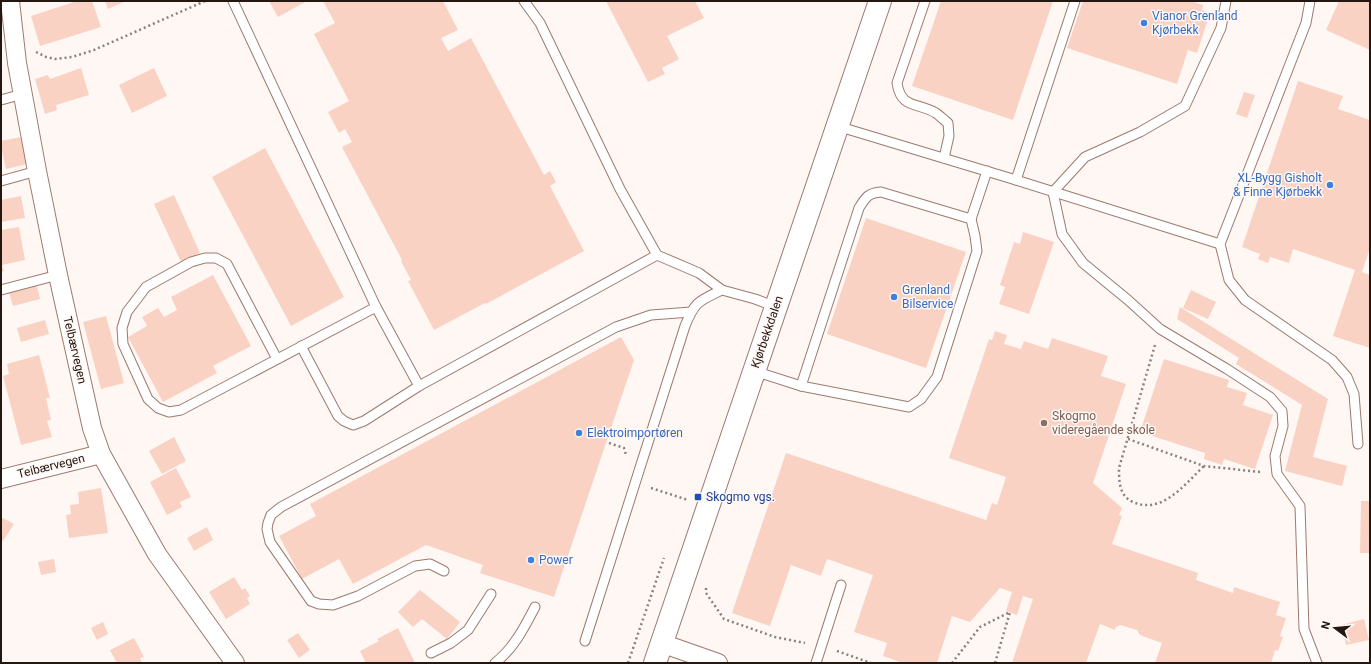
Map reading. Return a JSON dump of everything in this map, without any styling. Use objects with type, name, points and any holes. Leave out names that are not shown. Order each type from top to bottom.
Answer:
[{"type":"street","name":"Telbærvegen","points":[[10,1],[17,63],[58,275],[92,428],[101,454],[157,554],[235,663]]},
{"type":"street","name":"Kjørbekkdalen","points":[[658,653],[880,1]]},
{"type":"street","name":"Teibærvegen","points":[[1,479],[101,454]]},
{"type":"street","points":[[658,653],[718,663]]},
{"type":"lane","points":[[233,1],[376,307],[419,386]]},
{"type":"lane","points":[[524,1],[540,23],[620,189],[657,255],[699,273],[722,290],[776,307]]},
{"type":"lane","points":[[925,1],[897,83],[898,94],[904,100],[936,113],[948,123],[949,136],[944,158]]},
{"type":"lane","points":[[1016,180],[1075,1]]},
{"type":"lane","points":[[1053,192],[1085,157],[1140,132],[1185,106],[1221,28],[1226,1]]},
{"type":"lane","points":[[1310,1],[1306,23],[1220,244],[1229,280],[1245,300],[1332,360],[1347,377],[1354,394],[1358,444]]},
{"type":"lane","points":[[1,100],[24,94]]},
{"type":"lane","points":[[837,126],[1220,244]]},
{"type":"lane","points":[[1,181],[38,171]]},
{"type":"lane","points":[[754,371],[801,386],[909,407],[921,399],[937,377],[976,251],[975,236],[971,219],[986,171]]},
{"type":"lane","points":[[801,386],[859,208],[867,196],[874,192],[881,192],[971,219]]},
{"type":"lane","points":[[1053,192],[1062,234],[1082,263],[1128,300],[1160,329],[1227,369],[1270,397],[1282,411],[1283,426],[1274,456],[1278,474],[1300,506],[1304,629],[1317,663]]},
{"type":"lane","points":[[301,346],[338,416],[344,421],[354,425],[364,421],[419,386],[657,255]]},
{"type":"lane","points":[[277,359],[227,264],[216,258],[205,258],[191,262],[146,287],[127,312],[122,328],[123,344],[148,399],[158,408],[168,412],[181,410],[376,307]]},
{"type":"lane","points":[[1,290],[58,275]]},
{"type":"lane","points":[[585,641],[685,326],[691,312],[700,300],[722,290]]},
{"type":"lane","points":[[444,571],[430,564],[415,566],[358,596],[333,605],[319,604],[311,601],[270,542],[267,529],[268,523],[271,515],[281,506],[616,327],[651,316],[691,312]]},
{"type":"lane","points":[[816,663],[841,585]]},
{"type":"lane","points":[[431,653],[452,643],[468,630],[491,594]]},
{"type":"lane","points":[[495,663],[518,639],[535,608]]},
{"type":"path","points":[[14,31],[23,34],[36,52],[46,57],[54,59],[72,57],[94,50],[205,1]]},
{"type":"path","points":[[1160,329],[1119,468],[1119,484],[1127,500],[1141,506],[1152,506],[1167,500],[1204,466]]},
{"type":"path","points":[[1128,439],[1204,466],[1278,474]]},
{"type":"path","points":[[706,581],[706,593],[724,619],[776,637],[822,647],[871,663]]},
{"type":"path","points":[[952,663],[980,627],[1010,612],[995,663]]},
{"type":"building","points":[[77,1],[92,1],[101,27],[40,46],[31,16]]},
{"type":"building","points":[[105,1],[126,1],[108,9]]},
{"type":"building","points":[[269,1],[307,1],[278,17]]},
{"type":"building","points":[[323,1],[443,1],[458,30],[441,38],[448,51],[471,38],[544,175],[550,171],[556,182],[550,186],[584,251],[486,304],[485,303],[434,330],[408,281],[411,280],[401,261],[402,260],[342,147],[352,142],[345,129],[339,133],[328,112],[349,101],[314,34],[335,23]]},
{"type":"building","points":[[606,1],[695,1],[704,18],[667,36],[679,59],[662,68],[665,74],[648,82]]},
{"type":"building","points":[[941,1],[1053,1],[1013,120],[912,86]]},
{"type":"building","points":[[1083,1],[1191,1],[1203,5],[1202,10],[1210,13],[1197,53],[1188,50],[1177,84],[1067,48]]},
{"type":"building","points":[[1339,1],[1370,1],[1370,50],[1326,30]]},
{"type":"building","points":[[81,68],[89,95],[56,105],[57,110],[45,114],[35,79],[48,75],[50,79]]},
{"type":"building","points":[[154,68],[167,96],[132,113],[119,85]]},
{"type":"building","points":[[1298,81],[1343,96],[1338,109],[1370,120],[1370,248],[1362,272],[1370,275],[1370,348],[1333,336],[1355,270],[1293,249],[1289,263],[1270,257],[1268,263],[1258,259],[1260,254],[1242,247]]},
{"type":"building","points":[[1244,92],[1255,95],[1247,118],[1236,114]]},
{"type":"building","points":[[21,137],[27,164],[6,169],[1,151],[1,141]]},
{"type":"building","points":[[265,148],[344,297],[291,326],[212,177]]},
{"type":"building","points":[[174,195],[200,253],[181,262],[154,204]]},
{"type":"building","points":[[21,196],[25,218],[1,222],[1,200]]},
{"type":"building","points":[[866,218],[966,252],[926,368],[827,334]]},
{"type":"building","points":[[19,227],[25,260],[2,265],[4,271],[1,272],[1,230]]},
{"type":"building","points":[[1023,232],[1054,242],[1029,314],[999,304],[1005,287],[1000,285],[1014,242],[1020,244]]},
{"type":"building","points":[[213,275],[251,346],[213,366],[217,373],[163,402],[128,337],[147,326],[142,317],[158,308],[164,317],[177,310],[171,297]]},
{"type":"building","points":[[37,286],[40,299],[13,306],[9,293]]},
{"type":"building","points":[[1191,290],[1216,302],[1208,319],[1183,308]]},
{"type":"building","points":[[1180,307],[1328,399],[1313,457],[1347,466],[1342,486],[1285,471],[1302,405],[1236,364],[1239,358],[1177,319]]},
{"type":"building","points":[[106,316],[124,383],[101,389],[83,322]]},
{"type":"building","points":[[45,320],[49,334],[21,342],[17,328]]},
{"type":"building","points":[[995,331],[1007,335],[1004,344],[1021,349],[1024,341],[1048,349],[1052,338],[1108,356],[1101,376],[1126,384],[1093,483],[1122,508],[1119,515],[1122,516],[1112,544],[1198,573],[1196,580],[1233,593],[1234,587],[1280,602],[1276,615],[1286,618],[1280,636],[1283,637],[1278,651],[1275,650],[1271,663],[1155,663],[1162,643],[1140,635],[1137,630],[1120,625],[1116,627],[1115,630],[1100,624],[1086,663],[1012,663],[1033,599],[1023,596],[1017,615],[1006,611],[1012,592],[1000,588],[970,622],[952,616],[937,663],[903,663],[883,656],[887,643],[854,632],[873,575],[827,559],[821,576],[791,565],[770,626],[732,613],[786,453],[986,520],[992,503],[997,505],[1006,477],[949,458],[989,339],[992,340]]},
{"type":"building","points":[[621,337],[634,360],[554,597],[480,573],[483,565],[426,545],[353,584],[339,559],[302,579],[279,536],[316,516],[310,504]]},
{"type":"building","points":[[39,355],[50,398],[46,398],[51,420],[47,421],[52,437],[21,445],[3,376],[9,374],[7,364]]},
{"type":"building","points":[[1164,359],[1229,380],[1227,387],[1247,393],[1243,405],[1273,415],[1255,469],[1224,459],[1222,465],[1204,459],[1205,453],[1140,432]]},
{"type":"building","points":[[174,437],[186,461],[162,474],[149,451]]},
{"type":"building","points":[[176,468],[191,497],[180,502],[182,507],[167,515],[150,482]]},
{"type":"building","points":[[101,488],[108,533],[69,538],[66,515],[71,514],[70,505],[79,504],[78,492]]},
{"type":"building","points":[[1361,501],[1370,501],[1370,553],[1360,553]]},
{"type":"building","points":[[1,517],[14,524],[3,541],[1,540]]},
{"type":"building","points":[[207,527],[213,540],[194,551],[187,538]]},
{"type":"building","points":[[54,559],[56,572],[41,575],[38,562]]},
{"type":"building","points":[[234,577],[242,590],[245,588],[250,596],[247,598],[250,604],[226,619],[209,592]]},
{"type":"building","points":[[420,590],[460,622],[447,639],[422,619],[413,627],[398,612]]},
{"type":"building","points":[[1364,619],[1369,640],[1346,645],[1341,625]]},
{"type":"building","points":[[103,622],[108,634],[97,640],[91,628]]},
{"type":"building","points":[[398,628],[415,663],[361,663],[365,661],[360,651],[379,641],[377,639]]},
{"type":"building","points":[[298,633],[310,650],[299,658],[287,640]]},
{"type":"building","points":[[134,638],[144,657],[140,658],[142,663],[117,663],[110,650]]},
{"type":"place","name":"Vianor Grenland Kjørbekk","points":[[1144,23]]},
{"type":"place","name":"XL-Bygg Gisholt & Finne Kjørbekk","points":[[1330,185]]},
{"type":"place","name":"Grenland Bilservice","points":[[894,297]]},
{"type":"place","name":"Skogmo videregående skole","points":[[1044,423]]},
{"type":"place","name":"Elektroimportøren","points":[[579,433]]},
{"type":"place","name":"Skogmo vgs.","points":[[698,497]]},
{"type":"place","name":"Power","points":[[531,560]]}]
